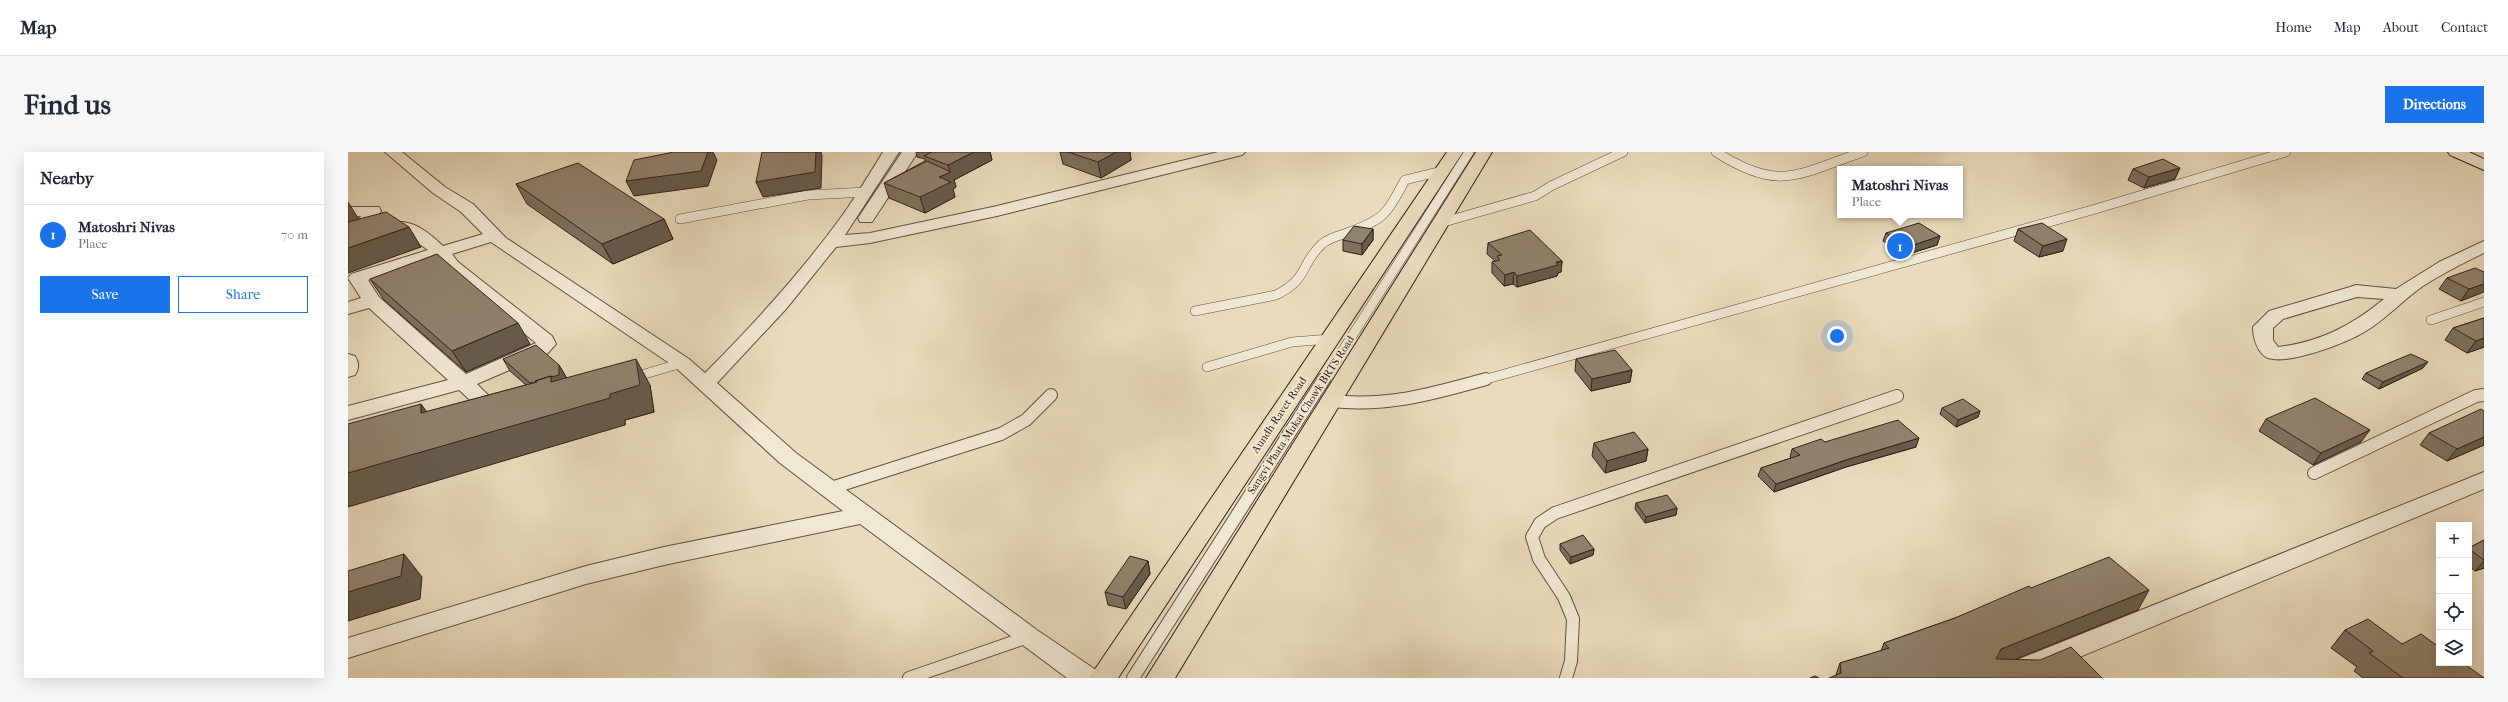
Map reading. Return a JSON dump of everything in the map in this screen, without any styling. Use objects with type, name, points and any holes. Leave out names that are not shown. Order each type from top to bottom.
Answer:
[{"type":"main road","name":"Aundh-Ravet Road","points":[[1103,678],[1455,152]]},
{"type":"main road","points":[[1160,678],[1484,152]]},
{"type":"main road","points":[[2456,152],[2484,164]]},
{"type":"street","points":[[393,152],[439,190],[467,208],[497,239],[682,363],[788,458],[1028,637],[1087,678]]},
{"type":"street","points":[[705,384],[759,327],[830,242],[866,192],[891,152]]},
{"type":"street","points":[[851,240],[910,152]]},
{"type":"street","points":[[830,242],[904,231],[997,211],[1237,152]]},
{"type":"street","points":[[348,212],[373,211],[353,238]]},
{"type":"street","points":[[348,413],[464,382],[540,350],[546,344],[544,340],[445,263],[405,226],[394,226],[353,238]]},
{"type":"street","points":[[353,279],[418,257],[445,263],[497,239]]},
{"type":"street","points":[[2402,295],[2356,291],[2276,315],[2263,327],[2263,340],[2273,353],[2307,350],[2356,329],[2402,295],[2421,279],[2484,246]]},
{"type":"street","points":[[353,279],[376,296],[486,403]]},
{"type":"street","points":[[348,308],[376,296]]},
{"type":"street","points":[[348,360],[348,371]]},
{"type":"street","points":[[2001,678],[2484,480]]},
{"type":"street","points":[[348,648],[586,575],[664,556],[863,515]]},
{"type":"lane","name":"Sangvi Phata-Mukai Chowk BRTS Road","points":[[1133,678],[1469,152]]},
{"type":"lane","points":[[1440,223],[1535,196],[1551,186],[1623,152]]},
{"type":"lane","points":[[1716,152],[1759,174],[1775,177],[1789,176],[1863,152]]},
{"type":"lane","points":[[1332,401],[1377,405],[1439,392],[2092,210],[2286,152]]},
{"type":"lane","points":[[1195,311],[1276,295],[1289,290],[1298,284],[1308,267],[1312,252],[1324,242],[1378,220],[1395,201],[1405,180],[1442,170]]},
{"type":"lane","points":[[680,219],[801,196],[866,192]]},
{"type":"lane","points":[[2431,320],[2484,302]]},
{"type":"lane","points":[[1207,367],[1292,342],[1330,339]]},
{"type":"lane","points":[[618,381],[682,363]]},
{"type":"lane","points":[[828,489],[1001,434],[1026,420],[1051,395]]},
{"type":"lane","points":[[2314,473],[2476,396],[2484,395]]},
{"type":"lane","points":[[1566,678],[1571,661],[1573,619],[1564,597],[1539,559],[1532,537],[1540,523],[1555,513],[1897,396]]},
{"type":"lane","points":[[909,678],[1028,637]]},
{"type":"building","points":[[674,152],[708,152],[701,171],[626,181],[634,160]]},
{"type":"building","points":[[762,152],[816,152],[815,172],[756,182]]},
{"type":"building","points":[[932,152],[974,152],[948,165],[924,156]]},
{"type":"building","points":[[1068,152],[1116,152],[1098,162]]},
{"type":"building","points":[[2163,159],[2180,168],[2149,177],[2133,169]]},
{"type":"building","points":[[927,161],[951,172],[939,177],[951,182],[920,197],[884,183]]},
{"type":"building","points":[[578,163],[664,219],[602,244],[516,184]]},
{"type":"building","points":[[386,212],[409,227],[348,248],[348,222]]},
{"type":"building","points":[[1919,223],[1940,236],[1908,247],[1886,233]]},
{"type":"building","points":[[2042,223],[2067,239],[2043,246],[2018,229]]},
{"type":"building","points":[[1354,226],[1373,229],[1362,244],[1343,240]]},
{"type":"building","points":[[1530,230],[1562,261],[1556,262],[1558,265],[1517,276],[1514,272],[1505,275],[1492,262],[1500,260],[1497,256],[1502,255],[1488,243]]},
{"type":"building","points":[[437,254],[518,323],[452,351],[370,279]]},
{"type":"building","points":[[2475,268],[2484,272],[2484,284],[2469,289],[2447,278]]},
{"type":"building","points":[[2484,318],[2484,338],[2476,341],[2453,328]]},
{"type":"building","points":[[536,345],[559,365],[559,375],[530,383],[503,359]]},
{"type":"building","points":[[1615,350],[1632,370],[1592,379],[1576,359]]},
{"type":"building","points":[[2411,354],[2428,362],[2383,382],[2366,373],[2389,363]]},
{"type":"building","points":[[636,359],[640,385],[610,394],[610,398],[348,473],[348,424],[421,404],[421,413],[537,382],[535,381],[551,376],[551,382]]},
{"type":"building","points":[[2315,398],[2370,430],[2321,453],[2266,419]]},
{"type":"building","points":[[1963,399],[1980,411],[1958,420],[1942,408]]},
{"type":"building","points":[[2481,409],[2484,411],[2484,437],[2457,449],[2429,433]]},
{"type":"building","points":[[1898,420],[1919,438],[1849,459],[1776,484],[1761,468],[1800,455],[1792,449],[1821,439],[1825,442]]},
{"type":"building","points":[[1634,432],[1648,449],[1607,461],[1594,443]]},
{"type":"building","points":[[1667,495],[1677,508],[1646,517],[1636,503]]},
{"type":"building","points":[[1583,535],[1594,549],[1571,557],[1560,544]]},
{"type":"building","points":[[2484,540],[2484,560],[2472,551],[2472,546]]},
{"type":"building","points":[[404,554],[401,576],[348,592],[348,571]]},
{"type":"building","points":[[1130,556],[1148,561],[1123,597],[1105,592]]},
{"type":"building","points":[[2109,557],[2149,590],[2001,649],[1996,659],[2040,660],[2071,647],[2102,678],[1829,678],[1841,673],[1840,663],[1889,648],[1884,643],[1955,618],[2029,586],[2031,588]]},
{"type":"building","points":[[2368,619],[2402,644],[2421,634],[2436,645],[2436,666],[2467,666],[2484,678],[2403,678],[2369,653],[2373,651],[2345,630]]},
{"type":"place","name":"Matoshri Nivas","points":[[1900,246]]}]
